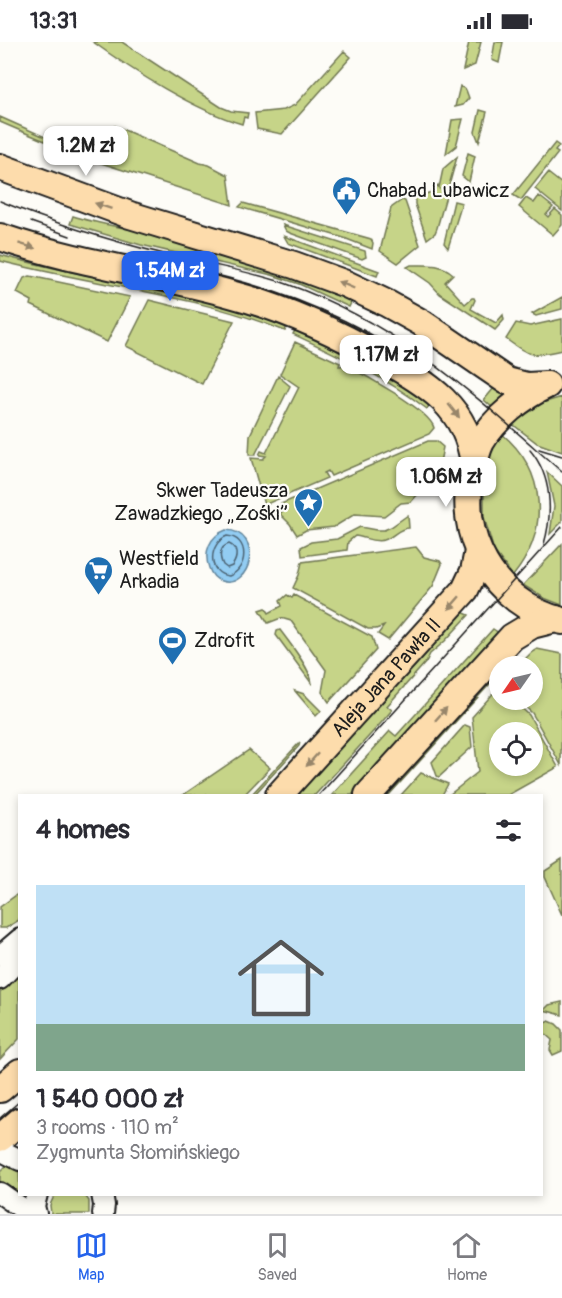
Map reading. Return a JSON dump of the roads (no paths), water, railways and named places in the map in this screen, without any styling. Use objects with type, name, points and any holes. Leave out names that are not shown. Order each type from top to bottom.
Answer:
[{"type":"main road","points":[[0,167],[130,215],[294,265],[346,284],[422,323],[502,378],[523,386],[554,383]]},
{"type":"main road","points":[[0,237],[93,264],[234,295],[284,310],[331,331],[391,363],[448,404],[466,431],[474,464]]},
{"type":"main road","points":[[554,383],[520,402],[496,423],[480,445],[474,464],[468,502],[469,520],[477,551],[491,574],[510,594],[537,612],[559,620]]},
{"type":"main road","name":"Aleja Jana Pawła II","points":[[280,794],[465,590],[474,571],[477,551]]},
{"type":"main road","points":[[369,794],[512,637],[532,625],[559,620]]},
{"type":"main road","points":[[0,1138],[18,1123]]},
{"type":"street","points":[[0,956],[18,941]]},
{"type":"street","points":[[0,979],[18,960]]},
{"type":"street","points":[[0,1150],[18,1159]]},
{"type":"street","points":[[0,1193],[30,1214]]},
{"type":"street","points":[[36,1196],[34,1206],[36,1214]]},
{"type":"water","points":[[226,530],[238,533],[246,540],[249,550],[246,570],[240,578],[231,582],[215,578],[207,562],[209,545],[216,536]]},
{"type":"tram line","points":[[0,201],[101,237],[272,279],[328,301],[366,320],[434,364],[498,415],[562,472]]},
{"type":"tram line","points":[[31,222],[70,236]]},
{"type":"tram line","points":[[195,270],[258,287],[319,309],[377,338],[433,373]]},
{"type":"tram line","points":[[539,449],[562,456]]},
{"type":"tram line","points":[[530,450],[543,471],[549,495],[549,520],[544,544]]},
{"type":"tram line","points":[[320,794],[562,527]]},
{"type":"tram line","points":[[0,1118],[18,1103]]},
{"type":"place","name":"Chabad Lubawicz","points":[[346,216]]},
{"type":"place","name":"Skwer Tadeusza Zawadzkiego „Zośki”","points":[[309,528]]},
{"type":"place","name":"Westfield Arkadia","points":[[98,596]]},
{"type":"place","name":"Zdrofit","points":[[173,666]]}]
